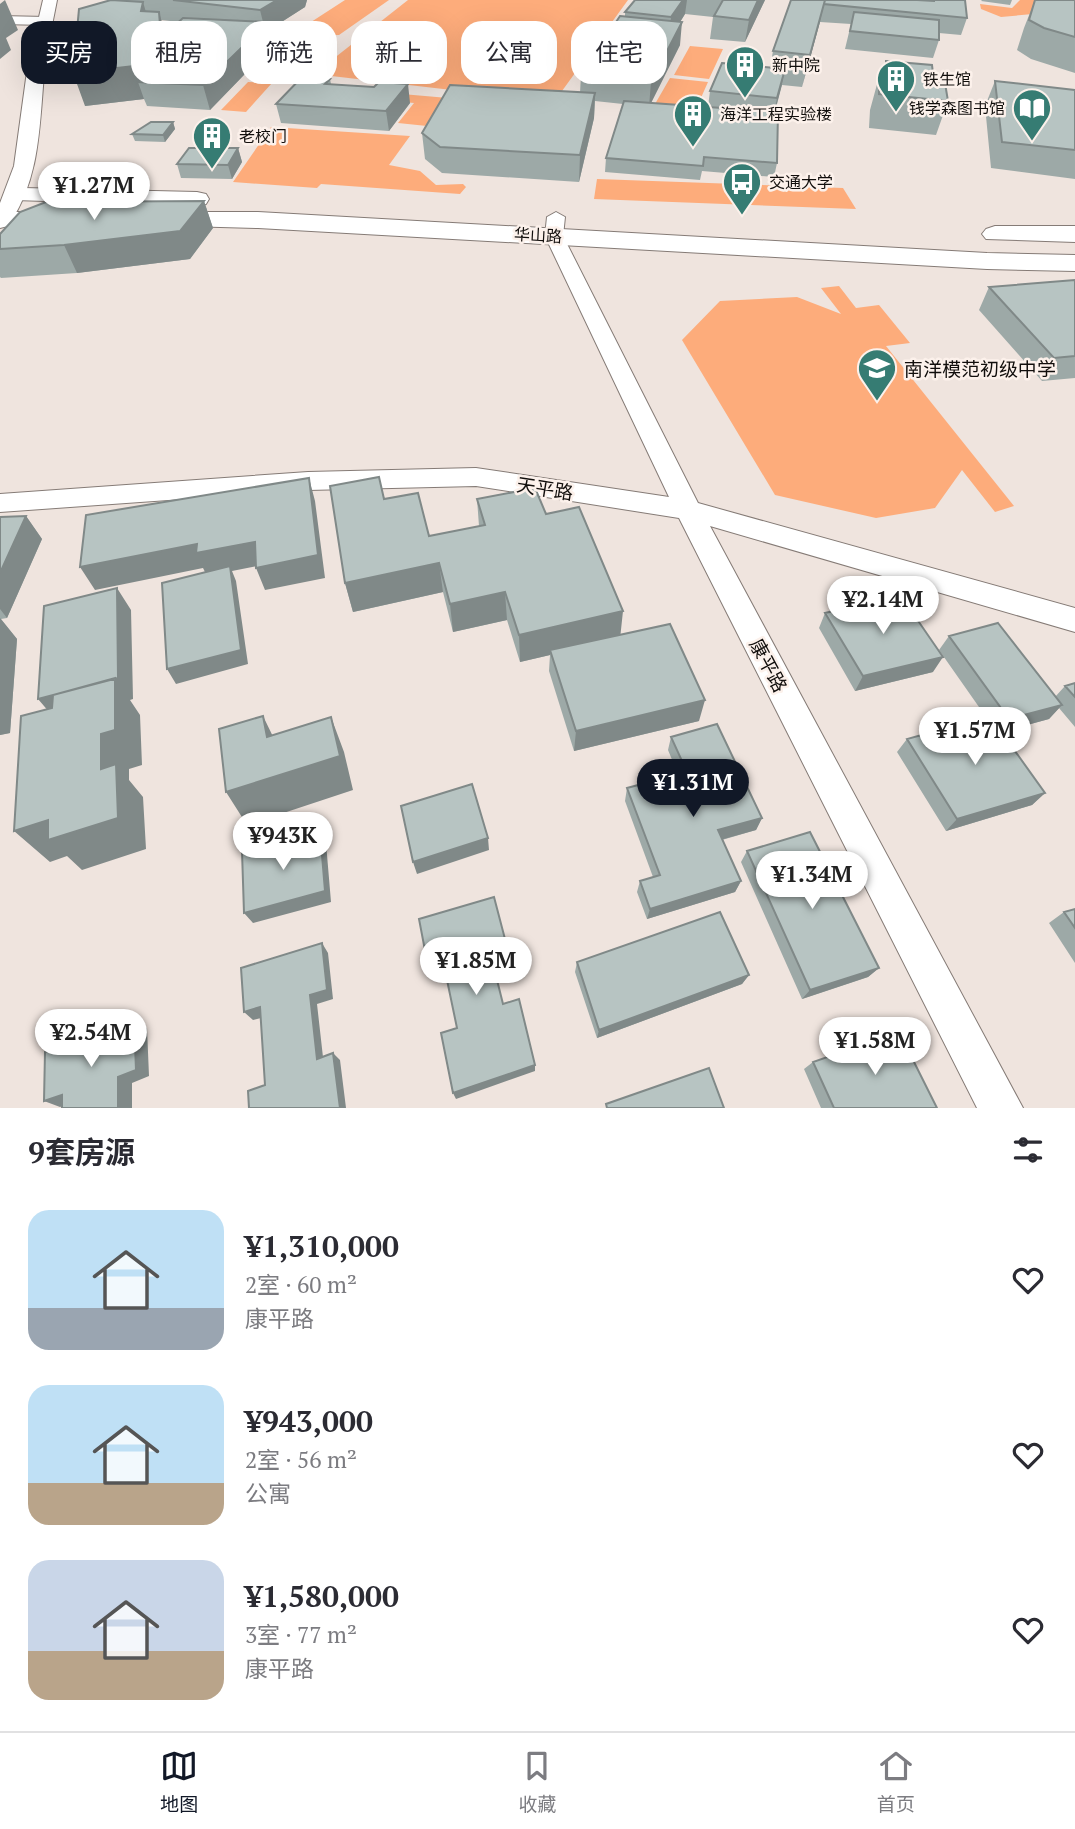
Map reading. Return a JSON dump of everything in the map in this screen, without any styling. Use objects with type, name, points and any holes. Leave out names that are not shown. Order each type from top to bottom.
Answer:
[{"type":"main road","name":"华山路","points":[[4,210],[258,220],[554,227],[851,229]]},
{"type":"main road","name":"华山路","points":[[554,227],[988,261],[1075,262]]},
{"type":"main road","points":[[971,233],[1075,234]]},
{"type":"street","points":[[0,20],[46,21],[50,0]]},
{"type":"street","points":[[4,210],[27,162],[35,84]]},
{"type":"street","name":"康平路","points":[[554,227],[688,510],[1001,1108]]},
{"type":"street","name":"天平路","points":[[0,503],[294,482],[476,477],[688,510],[1075,620]]},
{"type":"shaded area","points":[[345,0],[389,0],[359,21],[351,21],[351,27],[339,35],[337,21],[313,21]]},
{"type":"shaded area","points":[[408,0],[628,0],[613,21],[571,21],[571,79],[554,102],[400,84],[447,84],[447,21],[381,21]]},
{"type":"shaded area","points":[[1020,0],[1040,0],[1066,11],[1001,17],[981,9],[980,4],[1012,8]]},
{"type":"shaded area","points":[[351,45],[351,78],[337,77],[337,56]]},
{"type":"shaded area","points":[[690,46],[723,49],[709,79],[674,75]]},
{"type":"shaded area","points":[[670,78],[708,82],[696,109],[655,104]]},
{"type":"shaded area","points":[[246,84],[271,84],[246,112],[221,110]]},
{"type":"shaded area","points":[[379,92],[448,98],[427,126],[398,123],[414,103],[372,99]]},
{"type":"shaded area","points":[[271,127],[410,136],[389,165],[420,171],[436,185],[463,184],[466,187],[460,194],[321,184],[317,188],[233,182]]},
{"type":"shaded area","points":[[597,179],[843,188],[856,209],[594,199]]},
{"type":"shaded area","points":[[839,286],[856,308],[879,305],[910,343],[886,346],[1014,506],[995,512],[962,470],[935,508],[876,518],[775,495],[682,340],[720,301],[797,297],[841,314],[821,288]]},
{"type":"building","points":[[111,0],[143,2],[141,11],[159,12],[160,21],[131,21],[131,66],[117,68],[117,21],[78,21],[79,9]]},
{"type":"building","points":[[173,0],[277,0],[260,10]]},
{"type":"building","points":[[635,0],[683,0],[671,17],[625,12]]},
{"type":"building","points":[[723,0],[758,0],[749,20],[714,16]]},
{"type":"building","points":[[791,0],[825,0],[810,55],[773,51]]},
{"type":"building","points":[[825,0],[965,0],[967,18],[824,4]]},
{"type":"building","points":[[1035,0],[1075,0],[1075,37],[1044,28],[1029,20]]},
{"type":"building","points":[[854,12],[939,20],[939,40],[850,31]]},
{"type":"building","points":[[620,16],[682,22],[667,51],[667,21],[617,21]]},
{"type":"building","points":[[183,18],[247,21],[241,21],[241,48],[227,62],[227,21],[180,21]]},
{"type":"building","points":[[886,61],[932,65],[934,82],[945,83],[948,101],[879,94],[879,77],[886,77]]},
{"type":"building","points":[[722,63],[785,69],[777,98],[710,91]]},
{"type":"building","points":[[995,81],[1075,90],[1075,150],[1002,142]]},
{"type":"building","points":[[295,84],[374,87],[377,84],[408,84],[386,111],[276,104]]},
{"type":"building","points":[[450,85],[595,93],[580,155],[440,147],[422,133]]},
{"type":"building","name":"海洋工程实验楼","points":[[624,101],[778,112],[777,163],[704,157],[703,166],[606,158]]},
{"type":"building","points":[[151,122],[173,122],[163,135],[132,134]]},
{"type":"building","points":[[189,148],[238,148],[228,165],[177,164]]},
{"type":"building","points":[[204,201],[180,231],[64,245],[0,249],[0,234],[20,212],[46,202]]},
{"type":"building","points":[[1075,280],[1075,356],[1054,358],[989,287]]},
{"type":"building","points":[[379,477],[384,499],[418,493],[429,536],[485,525],[477,499],[535,488],[546,514],[579,507],[623,611],[519,635],[505,592],[450,604],[439,563],[345,583],[330,486]]},
{"type":"building","points":[[309,478],[318,555],[256,568],[255,542],[196,553],[197,544],[80,567],[86,515]]},
{"type":"building","points":[[26,516],[0,573],[0,517]]},
{"type":"building","points":[[230,566],[241,650],[167,669],[162,583]]},
{"type":"building","points":[[117,588],[118,678],[38,699],[44,606]]},
{"type":"building","points":[[901,596],[943,657],[863,676],[825,613]]},
{"type":"building","points":[[998,623],[1062,705],[1009,719],[949,636]]},
{"type":"building","points":[[670,624],[705,700],[576,731],[550,650]]},
{"type":"building","points":[[115,678],[115,730],[101,734],[101,769],[116,764],[118,818],[48,840],[48,820],[14,831],[21,716],[52,708],[53,695]]},
{"type":"building","points":[[1075,683],[1075,697],[1065,686]]},
{"type":"building","points":[[263,716],[267,737],[331,717],[340,756],[226,792],[219,729]]},
{"type":"building","points":[[990,716],[1045,793],[957,819],[907,739]]},
{"type":"building","points":[[717,724],[762,818],[718,830],[741,881],[650,909],[640,881],[660,875],[627,788],[687,772],[671,737]]},
{"type":"building","points":[[472,784],[488,838],[413,862],[401,806]]},
{"type":"building","points":[[320,831],[325,891],[244,913],[242,851]]},
{"type":"building","points":[[810,832],[879,968],[810,990],[747,851]]},
{"type":"building","points":[[494,897],[505,939],[488,944],[503,1004],[519,999],[535,1065],[453,1093],[441,1033],[457,1028],[442,956],[427,961],[419,919]]},
{"type":"building","points":[[1075,909],[1075,928],[1064,912]]},
{"type":"building","points":[[720,912],[749,975],[599,1030],[577,962]]},
{"type":"building","points":[[322,943],[327,990],[310,995],[317,1059],[333,1053],[340,1108],[249,1108],[248,1091],[265,1085],[260,1007],[244,1012],[241,968]]},
{"type":"building","points":[[134,1020],[136,1070],[118,1077],[118,1108],[62,1108],[62,1095],[44,1101],[45,1052]]},
{"type":"building","points":[[899,1032],[937,1108],[834,1108],[813,1062]]},
{"type":"building","points":[[709,1068],[724,1108],[607,1108],[606,1104]]},
{"type":"place","name":"新中院","points":[[745,99]]},
{"type":"place","name":"铁生馆","points":[[896,113]]},
{"type":"place","name":"钱学森图书馆","points":[[1032,142]]},
{"type":"place","name":"海洋工程实验楼","points":[[693,148]]},
{"type":"place","name":"老校门","points":[[212,170]]},
{"type":"place","name":"交通大学","points":[[742,216]]},
{"type":"place","name":"南洋模范初级中学","points":[[877,402]]}]
